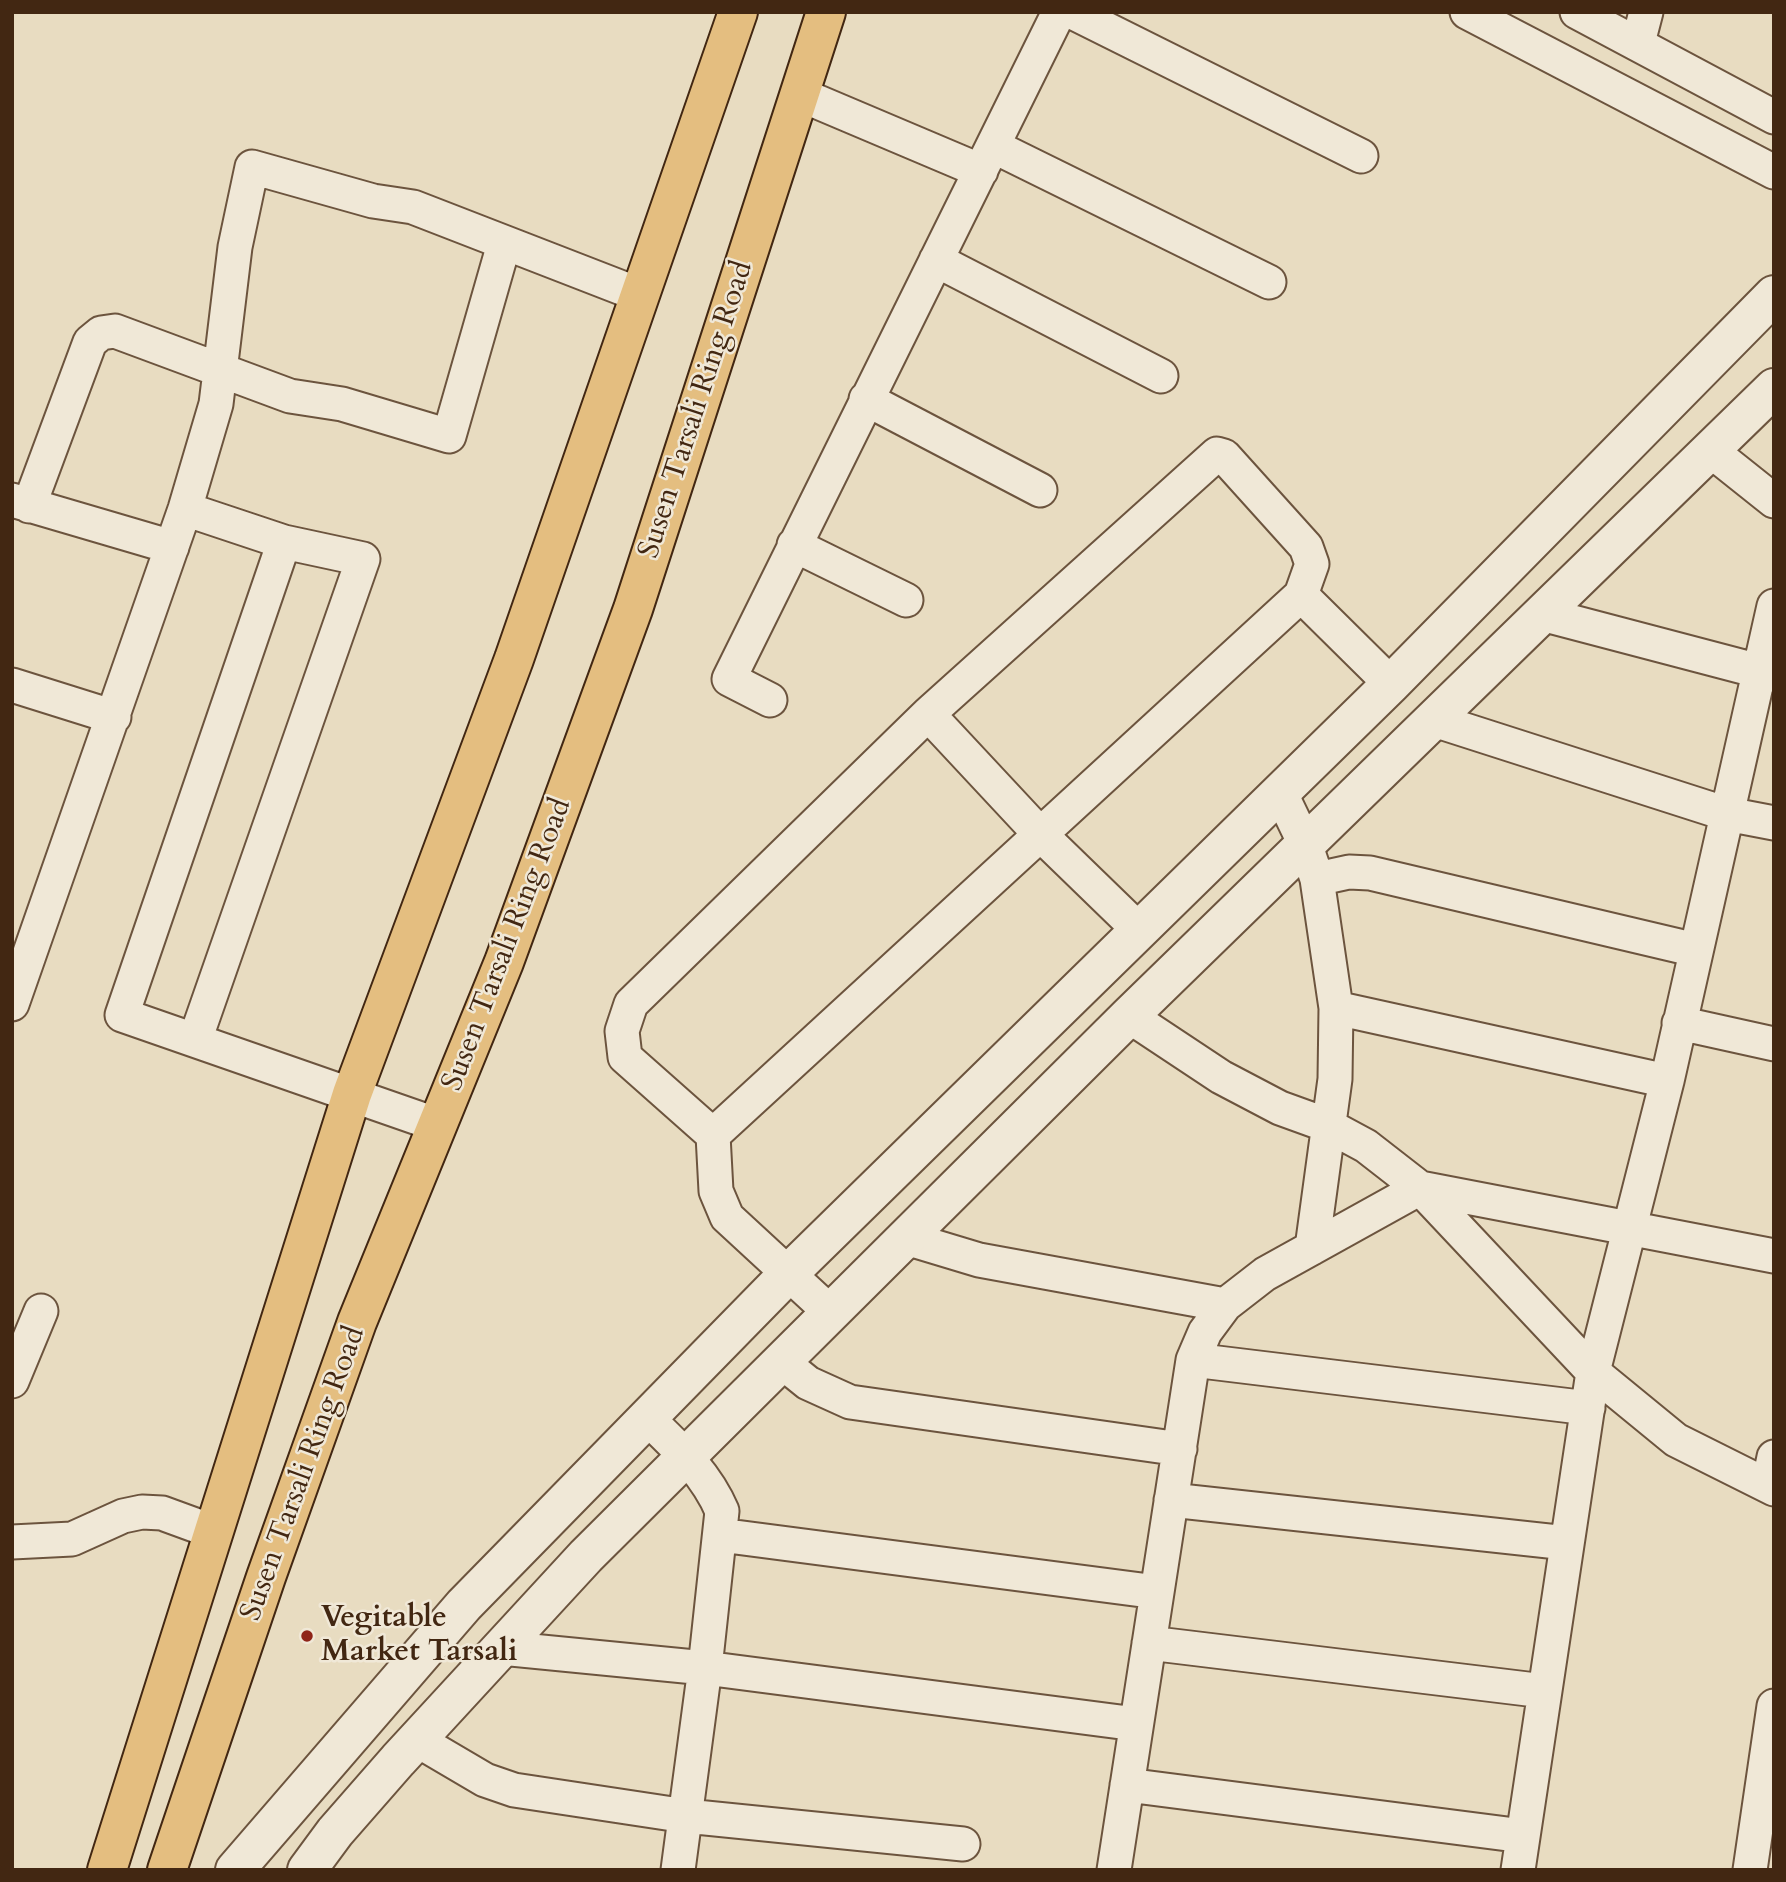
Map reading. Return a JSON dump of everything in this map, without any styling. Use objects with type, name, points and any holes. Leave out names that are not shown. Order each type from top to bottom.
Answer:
[{"type":"main road","name":"Susen Tarsali Ring Road","points":[[107,1870],[352,1094],[514,659],[738,12]]},
{"type":"main road","name":"Susen Tarsali Ring Road","points":[[167,1870],[266,1577],[357,1322],[504,962],[633,609],[827,12]]},
{"type":"street","points":[[770,700],[729,679],[1059,12]]},
{"type":"street","points":[[1072,12],[1361,156]]},
{"type":"street","points":[[1467,12],[1774,172]]},
{"type":"street","points":[[1577,12],[1642,28],[1774,117]]},
{"type":"street","points":[[799,94],[987,159],[1269,282]]},
{"type":"street","points":[[12,1004],[185,509],[216,404],[235,247],[252,167],[373,201],[413,207],[640,295]]},
{"type":"street","points":[[172,547],[21,503],[90,342],[102,333],[115,331],[289,396],[342,404],[449,436],[504,244]]},
{"type":"street","points":[[936,260],[1161,376]]},
{"type":"street","points":[[235,1870],[464,1605],[790,1272],[1391,684],[1774,295]]},
{"type":"street","points":[[307,1870],[335,1832],[586,1556],[1129,1016],[1311,862],[1434,720],[1774,388]]},
{"type":"street","points":[[866,400],[1040,490]]},
{"type":"street","points":[[1710,450],[1774,501]]},
{"type":"street","points":[[713,1135],[1301,595],[1312,564],[1306,547],[1258,490],[1224,456],[1217,454],[928,714],[632,1004],[622,1031],[625,1057],[713,1135],[716,1191],[727,1217],[790,1272],[831,1313]]},
{"type":"street","points":[[185,509],[284,542],[363,559],[195,1040]]},
{"type":"street","points":[[284,542],[122,1015],[438,1125]]},
{"type":"street","points":[[794,545],[906,600]]},
{"type":"street","points":[[1301,595],[1391,684]]},
{"type":"street","points":[[1518,1870],[1593,1372],[1667,1081],[1727,814],[1766,673],[1774,606]]},
{"type":"street","points":[[1542,614],[1766,673]]},
{"type":"street","points":[[12,685],[114,716]]},
{"type":"street","points":[[928,714],[1039,833],[1139,930]]},
{"type":"street","points":[[1434,720],[1727,814],[1774,823]]},
{"type":"street","points":[[1280,792],[1311,862],[1336,1008],[1335,1079],[1326,1125],[1312,1248]]},
{"type":"street","points":[[1311,862],[1349,872],[1370,873],[1696,950]]},
{"type":"street","points":[[1336,1008],[1667,1081]]},
{"type":"street","points":[[1129,1016],[1222,1077],[1280,1108],[1326,1125],[1366,1146],[1420,1188],[1593,1372],[1676,1440],[1772,1477]]},
{"type":"street","points":[[1679,1023],[1774,1044]]},
{"type":"street","points":[[1114,1870],[1193,1360],[1205,1332],[1225,1305],[1265,1273],[1420,1188],[1774,1256]]},
{"type":"street","points":[[906,1238],[979,1260],[1225,1305]]},
{"type":"street","points":[[12,1381],[41,1311]]},
{"type":"street","points":[[1193,1360],[1588,1408]]},
{"type":"street","points":[[782,1362],[808,1384],[850,1402],[1180,1449]]},
{"type":"street","points":[[648,1418],[687,1456],[715,1494],[722,1511],[705,1668],[678,1870]]},
{"type":"street","points":[[1171,1500],[1567,1543]]},
{"type":"street","points":[[12,1542],[72,1539],[123,1516],[142,1512],[162,1513],[214,1532]]},
{"type":"street","points":[[720,1535],[1157,1592]]},
{"type":"street","points":[[1149,1643],[1545,1691]]},
{"type":"street","points":[[501,1648],[705,1668],[1136,1724]]},
{"type":"street","points":[[1750,1870],[1774,1706]]},
{"type":"street","points":[[417,1740],[485,1780],[514,1790],[686,1816],[962,1844]]},
{"type":"street","points":[[1127,1785],[1523,1836]]},
{"type":"place","name":"Vegitable Market Tarsali","points":[[307,1636]]}]
